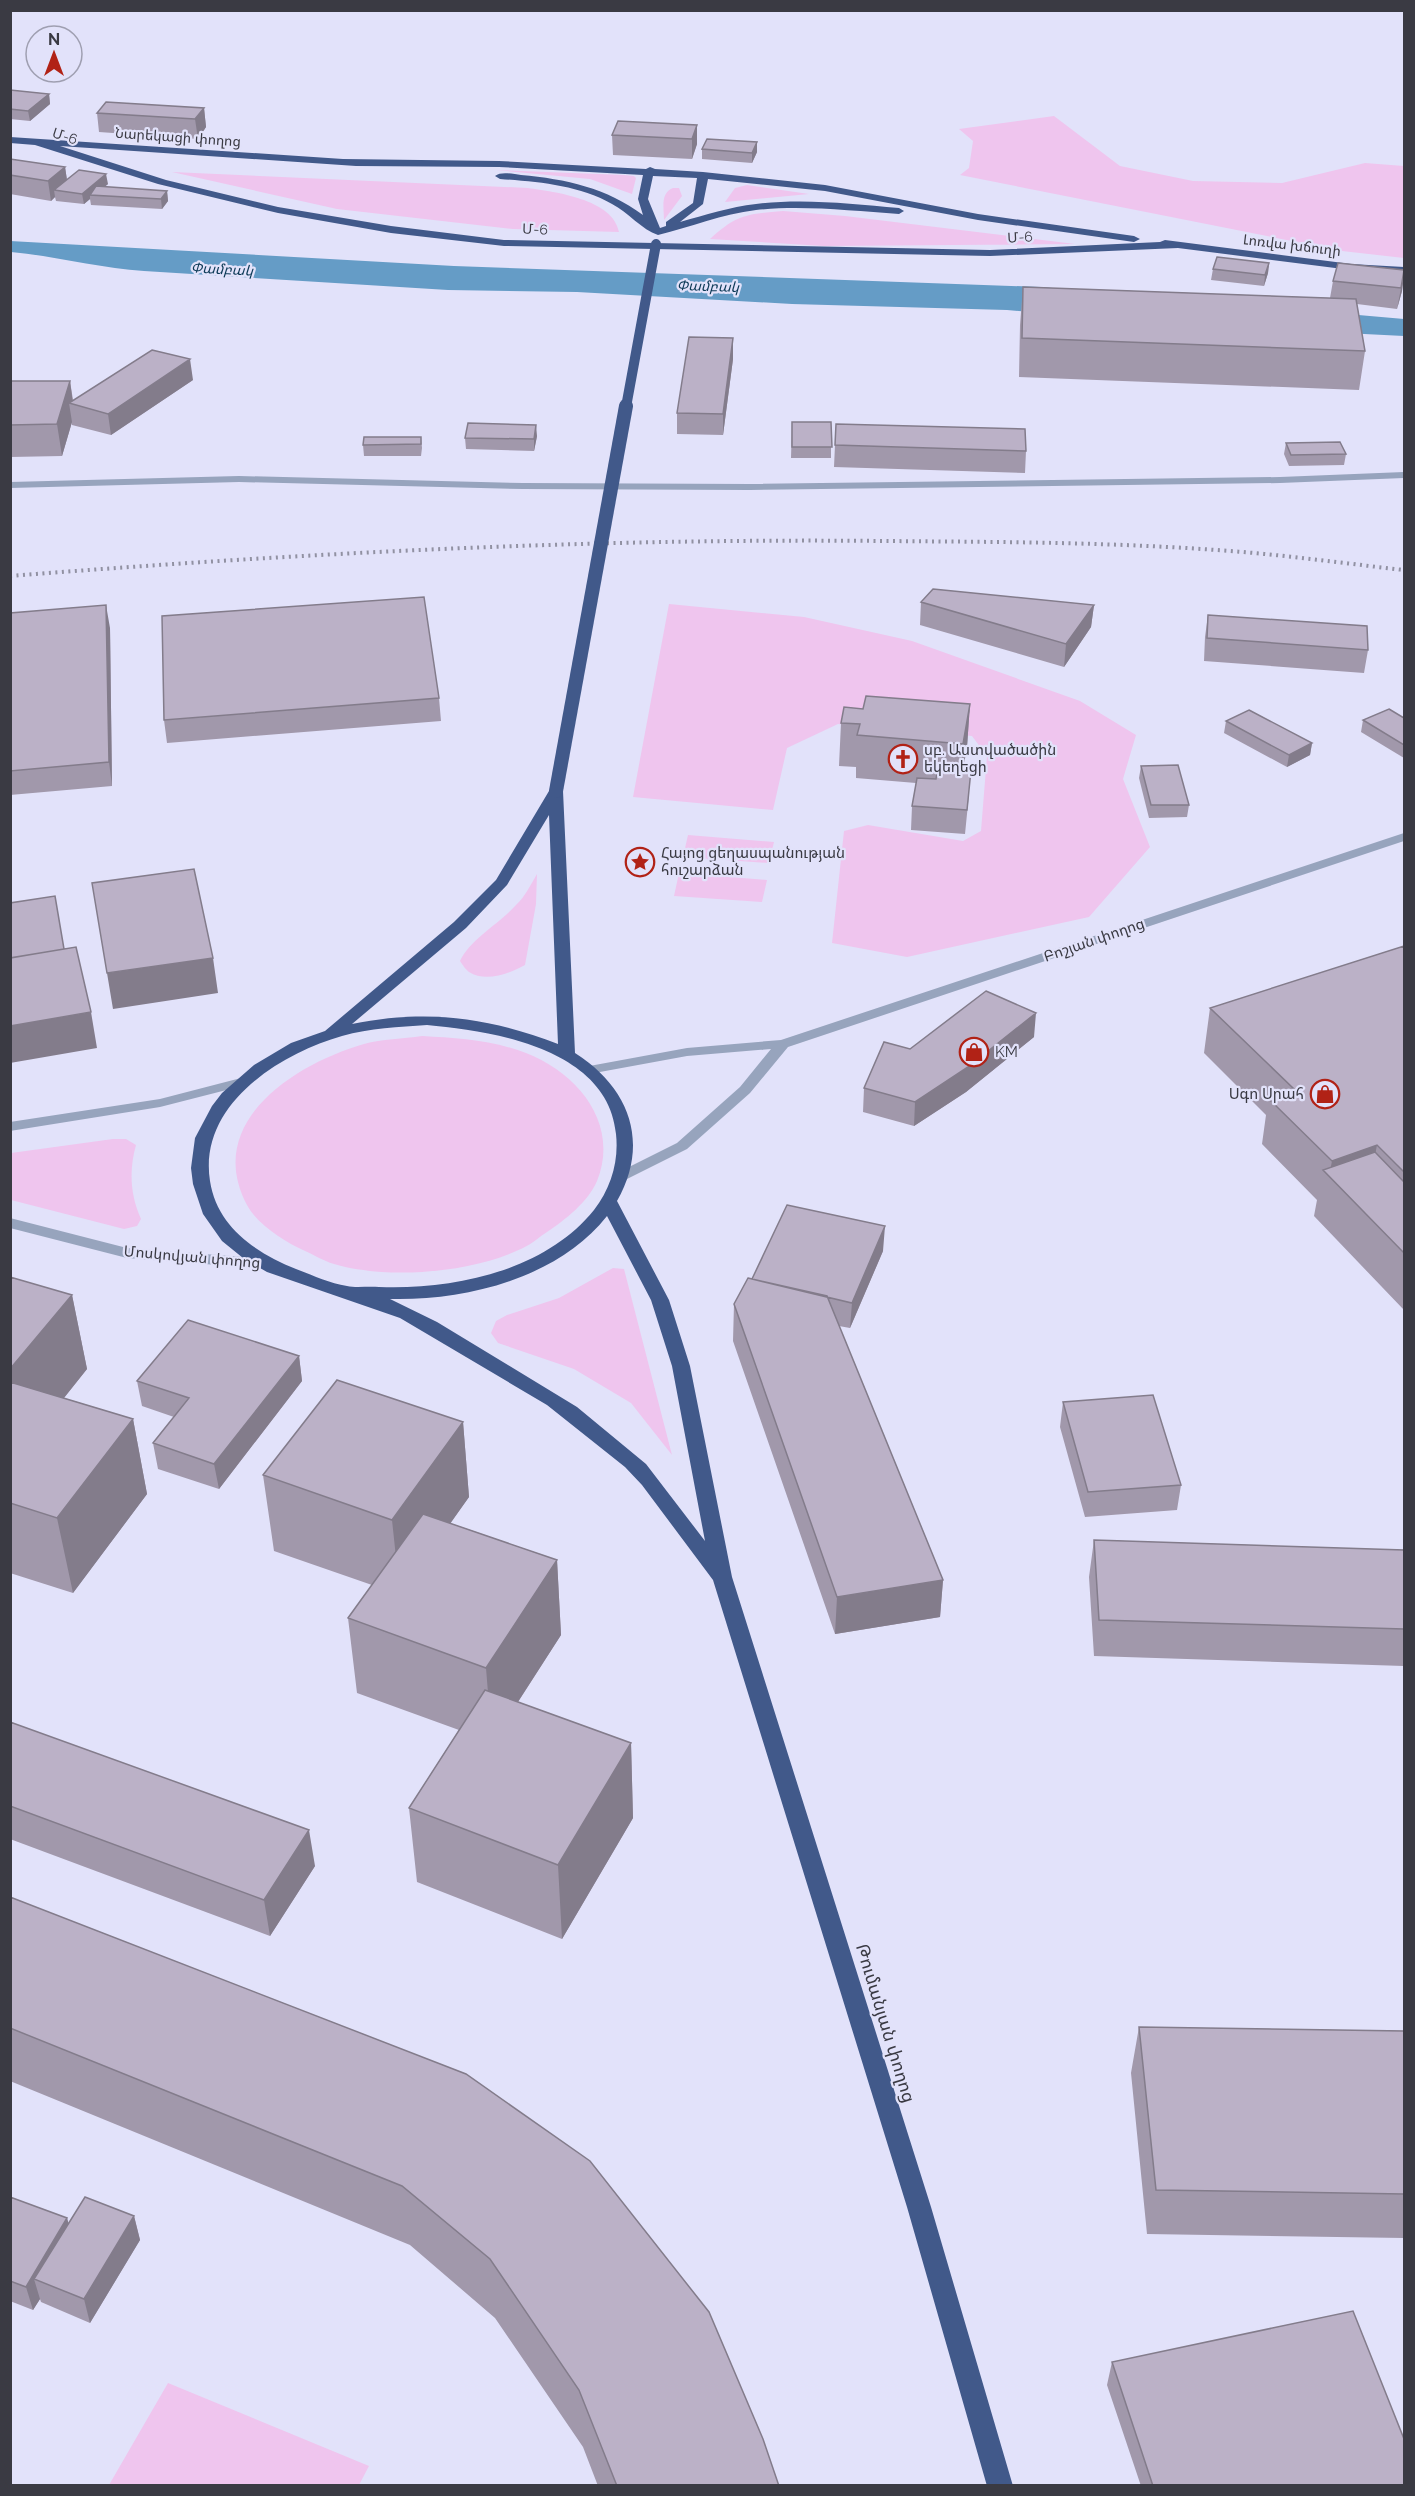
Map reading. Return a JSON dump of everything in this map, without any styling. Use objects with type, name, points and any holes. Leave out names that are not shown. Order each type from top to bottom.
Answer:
[{"type":"highway","name":"Նարեկացի փողոց","points":[[10,140],[344,162]]},
{"type":"highway","name":"Մ-6","points":[[39,143],[128,172],[255,205],[330,221],[416,234],[504,243],[990,254],[1176,245]]},
{"type":"highway","name":"Մ-6","points":[[344,162],[499,164],[704,175],[825,189],[978,217],[1176,245]]},
{"type":"highway","name":"Մ-6","points":[[344,162],[544,180],[572,185],[618,203],[657,238],[742,209],[779,205],[978,217]]},
{"type":"highway","points":[[567,1054],[556,791],[657,238],[642,203],[644,186],[650,171]]},
{"type":"highway","points":[[657,238],[698,204],[704,175]]},
{"type":"highway","name":"Լոռվա խճուղի","points":[[1176,245],[1351,267],[1404,270]]},
{"type":"highway","points":[[330,1034],[460,925],[502,882],[556,791]]},
{"type":"highway","points":[[353,1292],[412,1293],[454,1289],[494,1279],[531,1265],[563,1247],[590,1226],[609,1202],[622,1176],[627,1146],[622,1117],[607,1089],[589,1070],[567,1054],[527,1035],[481,1023],[430,1019],[379,1023],[330,1034],[297,1047],[267,1063],[241,1082],[219,1107],[204,1134],[198,1163],[201,1192],[215,1219],[237,1244],[268,1264],[286,1273],[353,1292],[407,1313],[568,1410],[640,1469],[722,1577]]},
{"type":"highway","points":[[609,1202],[660,1300],[681,1365],[722,1577]]},
{"type":"highway","name":"Թումանյան փողոց","points":[[722,1577],[919,2207],[1000,2486]]},
{"type":"street","points":[[10,485],[239,478],[523,486],[750,487],[1280,480],[1404,475]]},
{"type":"street","name":"Բոշյան փողոց","points":[[589,1070],[636,1064],[687,1052],[783,1044],[1404,837]]},
{"type":"street","points":[[622,1176],[682,1146],[745,1090],[783,1044]]},
{"type":"street","points":[[10,1127],[159,1103],[241,1082]]},
{"type":"street","name":"Մոսկովյան փողոց","points":[[10,1223],[127,1253],[268,1264]]},
{"type":"shaded area","points":[[1054,116],[1120,166],[1193,181],[1282,183],[1365,163],[1404,166],[1404,258],[1342,251],[960,175],[969,168],[973,141],[959,129]]},
{"type":"shaded area","points":[[496,170],[624,175],[636,178],[632,194],[590,179]]},
{"type":"shaded area","points":[[172,172],[528,188],[567,195],[595,205],[614,221],[619,232],[513,229],[337,209]]},
{"type":"shaded area","points":[[747,185],[809,194],[725,202],[735,188]]},
{"type":"shaded area","points":[[673,188],[679,188],[682,196],[664,220],[664,197]]},
{"type":"shaded area","points":[[783,211],[845,216],[1075,244],[824,246],[710,239],[736,220],[761,213]]},
{"type":"shaded area","points":[[669,604],[804,617],[912,641],[1080,701],[1136,735],[1123,779],[1150,847],[1089,917],[907,957],[832,943],[844,831],[868,825],[963,841],[981,831],[987,756],[972,736],[838,724],[787,748],[773,810],[633,797]]},
{"type":"shaded area","points":[[688,835],[774,842],[769,863],[683,857]]},
{"type":"shaded area","points":[[679,873],[767,880],[762,902],[674,896]]},
{"type":"shaded area","points":[[537,874],[536,904],[525,965],[505,974],[490,977],[469,972],[460,961],[465,953],[519,902]]},
{"type":"shaded area","points":[[422,1036],[474,1040],[500,1045],[526,1053],[562,1073],[590,1103],[598,1121],[603,1140],[603,1160],[593,1189],[561,1222],[523,1248],[502,1257],[455,1268],[404,1273],[356,1269],[326,1261],[280,1237],[251,1212],[237,1175],[237,1148],[246,1123],[263,1101],[285,1082],[310,1066],[337,1053],[371,1042]]},
{"type":"shaded area","points":[[126,1139],[136,1145],[132,1173],[133,1192],[141,1219],[137,1226],[124,1229],[11,1200],[11,1153]]},
{"type":"shaded area","points":[[613,1268],[624,1269],[672,1455],[631,1403],[574,1369],[498,1343],[491,1333],[496,1321],[507,1315],[559,1298]]},
{"type":"shaded area","points":[[168,2383],[369,2466],[359,2485],[109,2485]]},
{"type":"water","name":"Փամբակ","points":[[10,241],[454,266],[1041,287],[1404,319],[1404,336],[1182,325],[1007,310],[792,304],[577,292],[448,290],[144,271],[11,252]]},
{"type":"building","points":[[10,90],[49,94],[28,111],[10,109]]},
{"type":"building","points":[[106,102],[204,108],[195,119],[97,113]]},
{"type":"building","points":[[618,121],[697,125],[692,139],[612,135]]},
{"type":"building","points":[[707,139],[757,142],[752,153],[702,149]]},
{"type":"building","points":[[10,159],[65,167],[48,181],[10,175]]},
{"type":"building","points":[[79,170],[106,174],[82,194],[54,190]]},
{"type":"building","points":[[96,186],[167,191],[161,199],[90,195]]},
{"type":"building","points":[[1217,257],[1269,263],[1265,275],[1213,269]]},
{"type":"building","points":[[1338,263],[1404,270],[1401,288],[1333,281]]},
{"type":"building","points":[[1023,287],[1356,299],[1365,351],[1022,338]]},
{"type":"building","points":[[689,337],[733,338],[723,414],[677,413]]},
{"type":"building","points":[[152,350],[190,359],[108,414],[69,403]]},
{"type":"building","points":[[10,381],[70,381],[57,424],[10,425]]},
{"type":"building","points":[[792,422],[831,422],[832,447],[792,447]]},
{"type":"building","points":[[468,423],[536,425],[534,439],[465,438]]},
{"type":"building","points":[[836,424],[1025,429],[1026,451],[835,445]]},
{"type":"building","points":[[364,437],[421,437],[421,444],[363,445]]},
{"type":"building","points":[[1340,442],[1346,454],[1291,455],[1286,443]]},
{"type":"building","points":[[933,589],[1094,605],[1066,644],[921,602]]},
{"type":"building","points":[[424,597],[439,698],[164,720],[162,616]]},
{"type":"building","points":[[106,605],[109,762],[10,771],[10,613]]},
{"type":"building","points":[[1208,615],[1367,626],[1368,650],[1207,638]]},
{"type":"building","points":[[866,696],[970,704],[963,744],[857,735],[860,724],[841,723],[844,707],[863,709]]},
{"type":"building","points":[[1389,709],[1404,718],[1404,745],[1363,720]]},
{"type":"building","points":[[1249,710],[1312,743],[1289,755],[1226,721]]},
{"type":"building","points":[[1178,765],[1189,805],[1151,805],[1141,766]]},
{"type":"building","points":[[938,768],[971,770],[967,810],[912,806],[917,778],[936,779]]},
{"type":"building","points":[[194,869],[213,958],[107,973],[92,883]]},
{"type":"building","points":[[55,896],[64,949],[10,958],[10,903]]},
{"type":"building","name":"Սգո Սրահ","points":[[1404,946],[1404,1172],[1377,1145],[1332,1161],[1269,1099],[1295,1090],[1210,1008]]},
{"type":"building","points":[[76,947],[91,1012],[10,1026],[10,958]]},
{"type":"building","points":[[986,991],[1036,1013],[968,1067],[915,1102],[864,1088],[884,1042],[910,1049]]},
{"type":"building","points":[[1375,1152],[1404,1182],[1404,1253],[1323,1170]]},
{"type":"building","points":[[787,1205],[885,1226],[852,1303],[752,1279]]},
{"type":"building","points":[[10,1277],[72,1295],[10,1369]]},
{"type":"building","points":[[748,1278],[827,1296],[943,1580],[837,1597],[734,1304]]},
{"type":"building","points":[[188,1320],[299,1356],[214,1464],[153,1443],[189,1398],[137,1381]]},
{"type":"building","points":[[337,1380],[463,1422],[392,1520],[263,1475]]},
{"type":"building","points":[[10,1382],[133,1419],[57,1518],[10,1503]]},
{"type":"building","points":[[1153,1395],[1181,1485],[1088,1492],[1063,1402]]},
{"type":"building","points":[[423,1514],[557,1560],[486,1668],[348,1618]]},
{"type":"building","points":[[1094,1540],[1404,1550],[1404,1629],[1099,1620]]},
{"type":"building","points":[[485,1690],[631,1743],[558,1865],[409,1808]]},
{"type":"building","points":[[10,1722],[309,1830],[264,1900],[10,1806]]},
{"type":"building","points":[[10,1897],[466,2074],[590,2161],[709,2312],[763,2439],[779,2486],[617,2486],[579,2390],[490,2259],[402,2186],[10,2028]]},
{"type":"building","points":[[1139,2027],[1404,2031],[1404,2194],[1156,2190]]},
{"type":"building","points":[[10,2197],[67,2218],[26,2287],[10,2281]]},
{"type":"building","points":[[85,2197],[134,2216],[84,2299],[34,2279]]},
{"type":"building","points":[[1353,2311],[1404,2439],[1404,2486],[1153,2486],[1112,2362]]},
{"type":"railway","points":[[10,576],[338,554],[557,545],[776,541],[1134,545],[1263,554],[1404,570]]},
{"type":"place","name":"սբ. Աստվածածին եկեղեցի","points":[[903,759]]},
{"type":"place","name":"Հայոց ցեղասպանության հուշարձան","points":[[640,862]]},
{"type":"place","name":"KM","points":[[974,1052]]},
{"type":"place","name":"Սգո Սրահ","points":[[1325,1094]]}]
